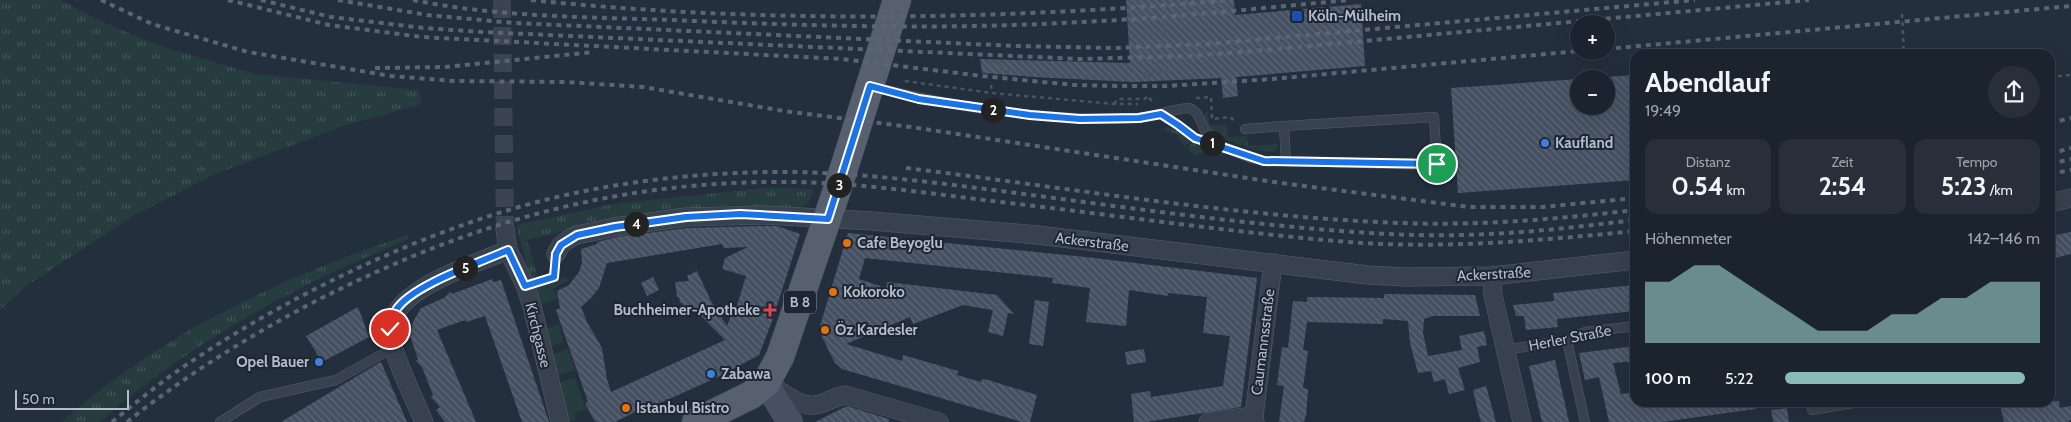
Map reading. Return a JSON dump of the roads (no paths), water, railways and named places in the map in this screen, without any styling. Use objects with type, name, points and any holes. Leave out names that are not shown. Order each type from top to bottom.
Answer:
[{"type":"main road","name":"B 8","points":[[696,422],[736,404],[766,383],[783,349],[828,219],[897,0]]},
{"type":"street","points":[[2055,202],[2071,198]]},
{"type":"street","name":"Ackerstraße","points":[[556,254],[561,245],[577,235],[615,227],[686,217],[740,214],[872,221],[1038,236],[1387,276],[1492,276],[1630,261]]},
{"type":"street","name":"Kirchgasse","points":[[505,229],[508,250],[532,306],[560,422]]},
{"type":"street","points":[[424,422],[393,348],[390,329],[395,311],[408,297],[433,283],[508,250]]},
{"type":"street","name":"Caumannsstraße","points":[[1254,419],[1273,263]]},
{"type":"street","points":[[1492,276],[1493,296],[1522,422]]},
{"type":"street","points":[[766,383],[790,422]]},
{"type":"street","points":[[766,383],[797,401],[810,406],[819,405],[838,396],[846,395],[939,422]]},
{"type":"street","points":[[1208,422],[1254,419]]},
{"type":"lane","points":[[873,79],[919,99],[1030,115],[1080,119],[1139,118],[1183,109],[1194,110],[1206,132],[1219,145]]},
{"type":"lane","points":[[1161,114],[1195,138],[1257,159],[1437,164],[1434,116],[1245,129]]},
{"type":"lane","points":[[1284,126],[1286,161]]},
{"type":"lane","name":"Herler Straße","points":[[1505,350],[1567,340],[1585,332],[1630,327]]},
{"type":"lane","points":[[1567,340],[1585,422]]},
{"type":"lane","points":[[220,422],[260,397],[336,380],[393,348]]},
{"type":"lane","points":[[1812,407],[1812,410],[1830,407]]},
{"type":"tunnel","points":[[502,0],[505,229]]},
{"type":"railway","points":[[101,0],[152,24],[248,52],[391,76],[454,81],[567,82],[643,87],[784,111],[911,127],[1281,183],[1469,207],[1543,207],[1630,198]]},
{"type":"railway","points":[[228,0],[329,25],[422,37],[842,59],[1074,85],[1167,86],[1272,79],[1570,52]]},
{"type":"railway","points":[[261,0],[331,17],[424,28],[1080,59],[1190,56],[1266,50],[1809,0]]},
{"type":"railway","points":[[338,0],[427,15],[514,23],[1016,46],[1114,48],[1208,44],[1695,0]]},
{"type":"railway","points":[[413,0],[477,10],[542,15],[876,26],[979,26],[1115,20],[1350,0]]},
{"type":"railway","points":[[531,0],[618,8],[793,16],[969,15],[1057,12],[1232,0]]},
{"type":"railway","points":[[1615,48],[2071,6]]},
{"type":"railway","points":[[375,68],[444,67],[594,52]]},
{"type":"railway","points":[[2055,122],[2071,118]]},
{"type":"railway","points":[[2055,153],[2071,148]]},
{"type":"railway","points":[[2055,163],[2071,159]]},
{"type":"railway","points":[[906,168],[1154,201],[1339,220],[1430,224],[1489,223],[1630,211]]},
{"type":"railway","points":[[2055,173],[2071,170]]},
{"type":"railway","points":[[112,422],[174,374],[238,332],[283,306],[380,258],[430,237],[531,204],[604,187],[651,180],[746,173],[797,172],[851,175],[932,182],[1252,223],[1400,234],[1504,233],[1630,221]]},
{"type":"railway","points":[[127,422],[171,389],[240,343],[312,303],[367,276],[423,252],[535,214],[592,201],[650,191],[710,184],[772,182],[855,185],[1250,232],[1374,244],[1486,243],[1630,231]]},
{"type":"place","name":"Köln-Mülheim","points":[[1297,16]]},
{"type":"place","name":"Kaufland","points":[[1545,143]]},
{"type":"place","name":"Cafe Beyoglu","points":[[847,243]]},
{"type":"place","name":"Kokoroko","points":[[833,292]]},
{"type":"place","name":"Buchheimer-Apotheke","points":[[770,310]]},
{"type":"place","name":"Öz Kardesler","points":[[825,330]]},
{"type":"place","name":"Opel Bauer","points":[[319,362]]},
{"type":"place","name":"Zabawa","points":[[711,374]]},
{"type":"place","name":"Istanbul Bistro","points":[[626,408]]}]
